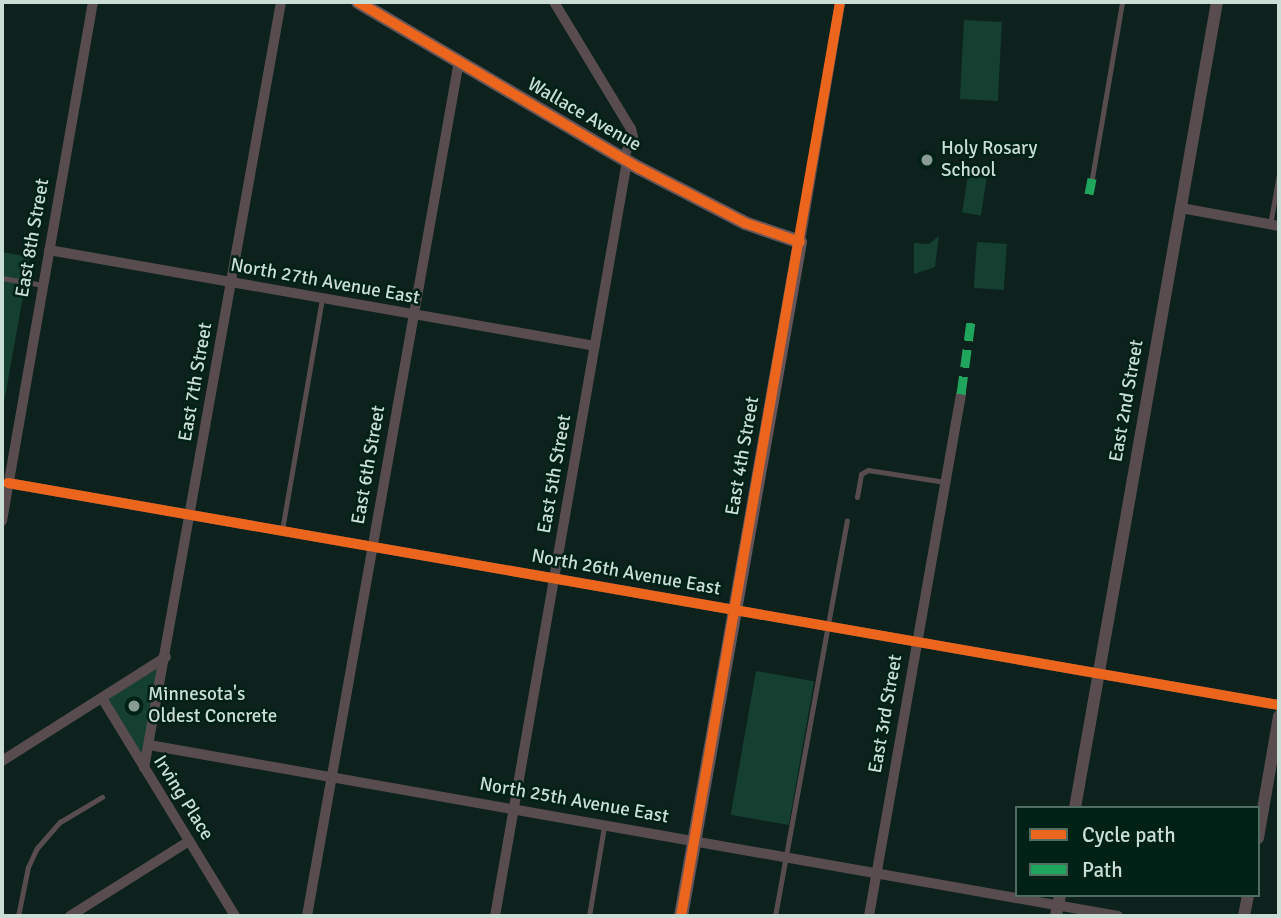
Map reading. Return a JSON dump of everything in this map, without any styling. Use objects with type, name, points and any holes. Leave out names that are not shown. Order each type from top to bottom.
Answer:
[{"type":"main road","name":"Wallace Avenue","points":[[358,2],[625,160],[745,223],[800,242]]},
{"type":"main road","name":"East 4th Street","points":[[681,916],[800,242]]},
{"type":"street","name":"East 8th Street","points":[[2,521],[93,2]]},
{"type":"street","name":"East 7th Street","points":[[144,768],[166,657],[281,2]]},
{"type":"street","name":"East 5th Street","points":[[495,916],[625,160],[633,137],[631,129],[554,2]]},
{"type":"street","name":"East 4th Street","points":[[800,242],[840,2]]},
{"type":"street","name":"East 2nd Street","points":[[1075,806],[1217,2]]},
{"type":"street","name":"East 6th Street","points":[[307,916],[459,61]]},
{"type":"street","points":[[1181,208],[1275,226]]},
{"type":"street","name":"North 27th Avenue East","points":[[49,250],[595,346]]},
{"type":"street","name":"East 3rd Street","points":[[869,916],[961,394]]},
{"type":"street","name":"North 26th Avenue East","points":[[8,483],[1279,705]]},
{"type":"street","points":[[2,761],[166,657]]},
{"type":"street","name":"Irving Place","points":[[102,698],[235,916]]},
{"type":"street","points":[[1260,826],[1279,716]]},
{"type":"street","name":"North 25th Avenue East","points":[[149,745],[1118,916]]},
{"type":"street","points":[[69,916],[189,841]]},
{"type":"street","points":[[1244,916],[1248,897]]},
{"type":"lane","points":[[1092,178],[1122,2]]},
{"type":"lane","points":[[1275,226],[1279,174]]},
{"type":"lane","points":[[2,278],[43,285]]},
{"type":"lane","points":[[282,530],[322,299]]},
{"type":"lane","points":[[858,497],[861,474],[868,470],[945,482]]},
{"type":"lane","points":[[775,916],[847,521]]},
{"type":"lane","points":[[19,916],[28,867],[37,849],[60,822],[102,797]]},
{"type":"lane","points":[[589,916],[605,825]]},
{"type":"green space","points":[[964,20],[1002,22],[998,101],[960,99]]},
{"type":"green space","points":[[968,175],[987,178],[981,216],[962,213]]},
{"type":"green space","points":[[939,236],[935,267],[914,274],[914,243],[929,244]]},
{"type":"green space","points":[[977,242],[1007,244],[1004,290],[974,288]]},
{"type":"green space","points":[[2,252],[30,257],[2,414]]},
{"type":"green space","points":[[166,657],[144,768],[102,698]]},
{"type":"green space","points":[[756,671],[814,681],[789,825],[731,815]]},
{"type":"marked path","points":[[1089,194],[1092,178]]},
{"type":"marked path","points":[[961,394],[971,321]]},
{"type":"cycle path","points":[[358,2],[639,168],[745,223],[800,242]]},
{"type":"cycle path","points":[[681,916],[840,2]]},
{"type":"cycle path","points":[[8,483],[1279,705]]},
{"type":"place","name":"Holy Rosary School","points":[[927,160]]},
{"type":"place","name":"Minnesota's Oldest Concrete","points":[[134,706]]}]
